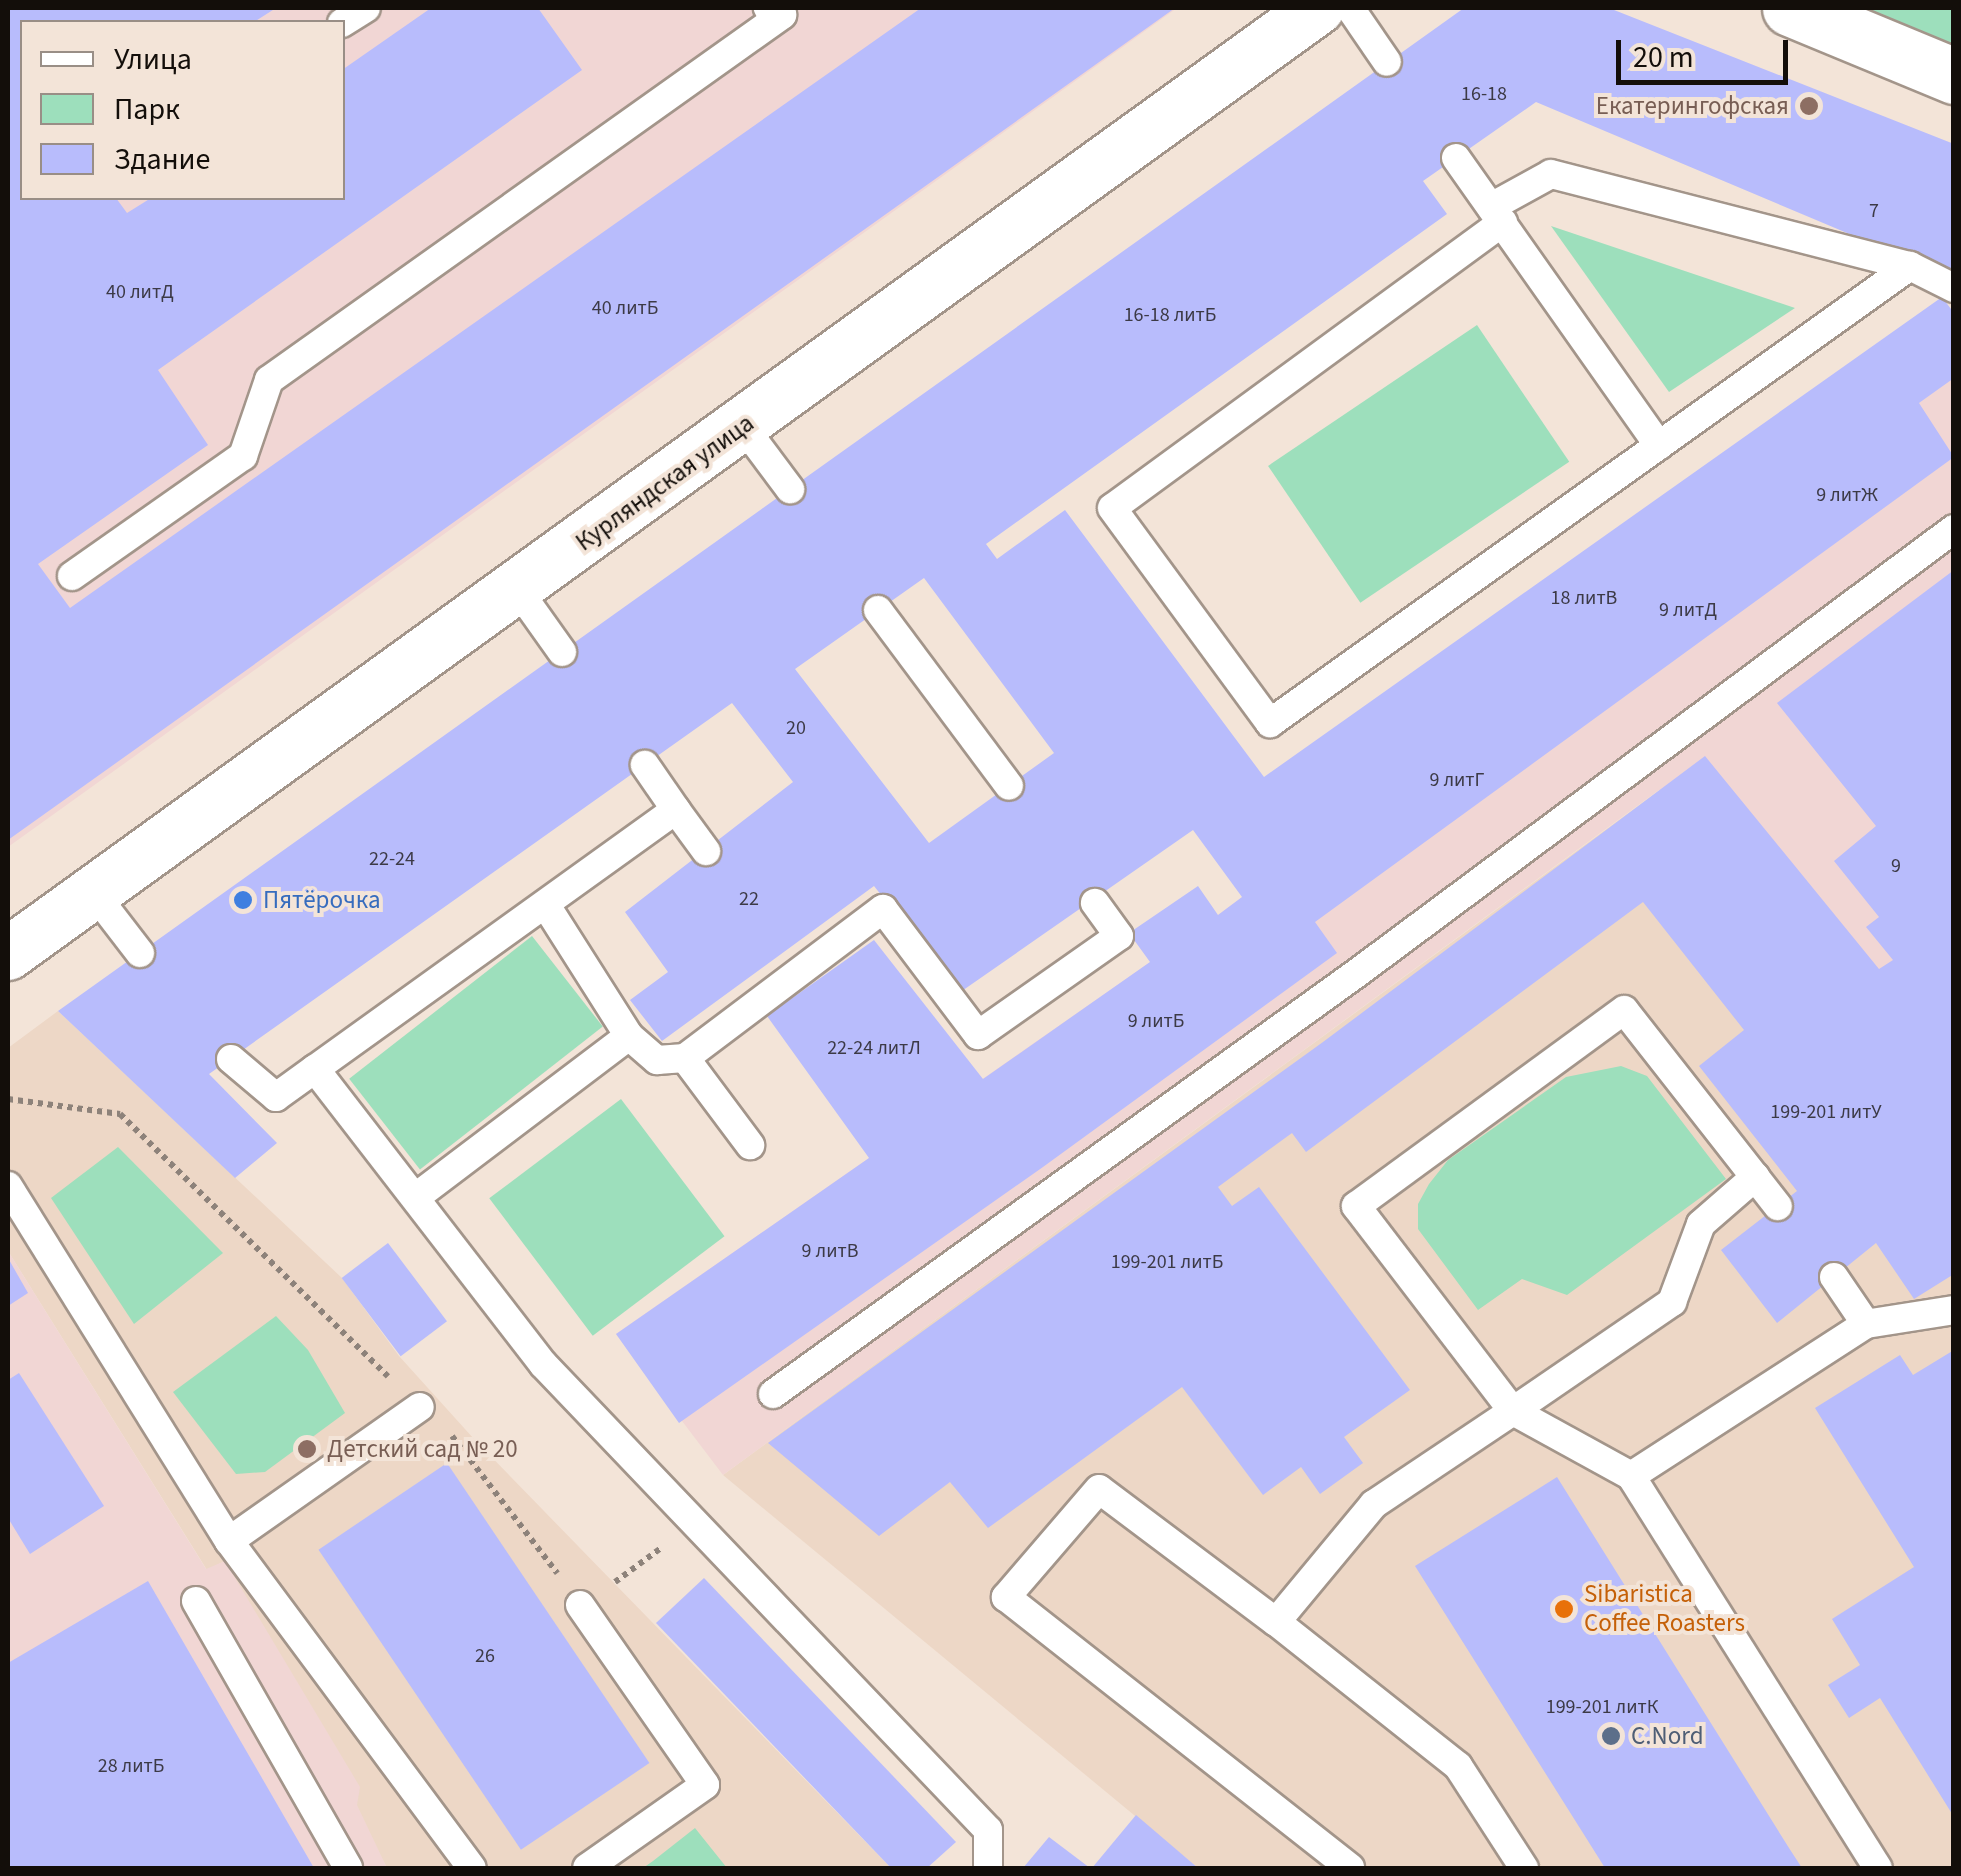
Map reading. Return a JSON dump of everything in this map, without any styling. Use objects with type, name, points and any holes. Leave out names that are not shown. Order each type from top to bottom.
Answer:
[{"type":"street","name":"Курляндская улица","points":[[8,954],[518,590],[1318,8]]},
{"type":"street","points":[[1790,8],[1954,76]]},
{"type":"lane","points":[[345,22],[366,8]]},
{"type":"lane","points":[[1350,8],[1388,62]]},
{"type":"lane","points":[[72,576],[243,456],[269,380],[783,10]]},
{"type":"lane","points":[[1456,158],[1659,446]]},
{"type":"lane","points":[[1910,266],[1270,723],[1112,508],[1551,174],[1910,266],[1954,288]]},
{"type":"lane","points":[[743,426],[790,488]]},
{"type":"lane","points":[[773,1394],[1357,973],[1954,529]]},
{"type":"lane","points":[[518,590],[562,652]]},
{"type":"lane","points":[[878,610],[1008,786]]},
{"type":"lane","points":[[646,765],[706,851]]},
{"type":"lane","points":[[231,1059],[276,1097],[676,810]]},
{"type":"lane","points":[[93,892],[140,953]]},
{"type":"lane","points":[[546,905],[630,1036],[657,1060],[685,1058],[787,965],[883,909],[978,1035],[1119,936],[1095,903]]},
{"type":"lane","points":[[1778,1206],[1624,1010],[1356,1206],[1512,1412],[1630,1476],[1878,1868]]},
{"type":"lane","points":[[416,1197],[630,1036]]},
{"type":"lane","points":[[685,1058],[750,1145]]},
{"type":"lane","points":[[314,1070],[543,1364],[988,1830],[988,1868]]},
{"type":"lane","points":[[1276,1622],[1374,1504],[1672,1302],[1701,1224],[1755,1177]]},
{"type":"lane","points":[[8,1186],[229,1541],[472,1868]]},
{"type":"lane","points":[[1834,1277],[1866,1324]]},
{"type":"lane","points":[[1630,1476],[1866,1324],[1954,1310]]},
{"type":"lane","points":[[229,1541],[420,1407]]},
{"type":"lane","points":[[1350,1868],[1006,1597],[1099,1489],[1458,1766],[1524,1868]]},
{"type":"lane","points":[[196,1600],[348,1868]]},
{"type":"lane","points":[[580,1606],[706,1785],[586,1868]]},
{"type":"path","points":[[8,1099],[120,1114],[468,1451],[580,1606]]},
{"type":"path","points":[[617,1580],[693,1524]]},
{"type":"shaded area","points":[[8,8],[1177,8],[8,847]]},
{"type":"shaded area","points":[[1953,378],[1953,1158],[1659,790],[723,1475],[616,1334],[1218,915]]},
{"type":"shaded area","points":[[1660,790],[1953,1158],[1953,1868],[1198,1868],[723,1475]]},
{"type":"shaded area","name":"Детский сад № 20","points":[[58,1011],[342,1278],[399,1356],[474,1439],[891,1868],[387,1868],[225,1561],[207,1570],[8,1251],[8,1048]]},
{"type":"shaded area","points":[[8,1251],[206,1569],[225,1561],[360,1787],[357,1805],[387,1868],[8,1868]]},
{"type":"green space","points":[[1850,8],[1953,8],[1953,49]]},
{"type":"green space","points":[[1551,226],[1795,308],[1669,392]]},
{"type":"green space","points":[[1477,325],[1569,462],[1360,603],[1268,466]]},
{"type":"green space","points":[[532,936],[603,1027],[420,1169],[349,1079]]},
{"type":"green space","points":[[1621,1066],[1647,1076],[1726,1179],[1567,1295],[1522,1279],[1478,1310],[1418,1229],[1418,1204],[1429,1184],[1448,1160],[1566,1077]]},
{"type":"green space","points":[[621,1099],[725,1236],[593,1336],[489,1198]]},
{"type":"green space","points":[[118,1147],[223,1253],[134,1324],[51,1198]]},
{"type":"green space","points":[[276,1316],[308,1350],[345,1413],[265,1472],[236,1474],[173,1392]]},
{"type":"green space","points":[[695,1828],[727,1868],[643,1868],[653,1861]]},
{"type":"building","points":[[8,8],[276,8],[257,20],[20,20],[20,200],[117,200],[127,213],[148,200],[345,200],[345,68],[431,8],[538,8],[582,70],[158,370],[208,445],[38,564],[70,608],[921,8],[1175,8],[8,840]]},
{"type":"building","points":[[1464,8],[1609,8],[1954,144],[1954,278],[1536,102],[1423,181],[1447,214],[986,544],[997,559],[1065,510],[1264,777],[1942,297],[1954,313],[1954,378],[1919,403],[1954,457],[1315,922],[1337,953],[1043,1167],[679,1423],[616,1334],[869,1158],[767,1016],[874,940],[983,1079],[1150,962],[1129,933],[1198,886],[1218,915],[1242,897],[1193,830],[959,993],[874,886],[662,1041],[630,1000],[668,972],[625,912],[793,782],[732,703],[209,1074],[277,1143],[235,1178],[58,1011]],"holes":[[[924,578],[1054,753],[929,843],[795,669]]]},
{"type":"building","points":[[1954,570],[1954,1274],[1914,1299],[1876,1243],[1777,1323],[1721,1250],[1797,1191],[1699,1066],[1744,1030],[1643,902],[1306,1152],[1292,1133],[1218,1187],[1232,1206],[1259,1187],[1410,1390],[1344,1437],[1363,1463],[1320,1494],[1301,1467],[1263,1495],[1182,1387],[988,1528],[950,1482],[879,1536],[768,1443],[1323,1042],[1705,756],[1879,969],[1893,960],[1866,927],[1879,917],[1834,861],[1876,826],[1777,703]]},
{"type":"building","points":[[388,1243],[447,1321],[401,1356],[342,1278]]},
{"type":"building","points":[[8,1258],[28,1293],[8,1306]]},
{"type":"building","points":[[1954,1350],[1954,1817],[1880,1698],[1849,1718],[1828,1685],[1860,1665],[1832,1619],[1914,1567],[1815,1408],[1900,1355],[1913,1375]]},
{"type":"building","points":[[19,1373],[104,1506],[30,1554],[8,1518],[8,1380]]},
{"type":"building","points":[[447,1463],[649,1763],[521,1850],[318,1550]]},
{"type":"building","points":[[1557,1477],[1802,1868],[1605,1868],[1415,1566]]},
{"type":"building","points":[[704,1578],[956,1842],[927,1868],[891,1868],[656,1623]]},
{"type":"building","points":[[148,1581],[314,1868],[8,1868],[8,1663]]},
{"type":"building","points":[[1136,1815],[1198,1868],[1092,1868]]},
{"type":"building","points":[[1049,1837],[1090,1868],[1023,1868]]},
{"type":"place","name":"Екатерингофская","points":[[1809,106]]},
{"type":"place","name":"Пятёрочка","points":[[243,900]]},
{"type":"place","name":"Детский сад № 20","points":[[307,1449]]},
{"type":"place","name":"Sibaristica Coffee Roasters","points":[[1564,1609]]},
{"type":"place","name":"C.Nord","points":[[1611,1736]]}]
